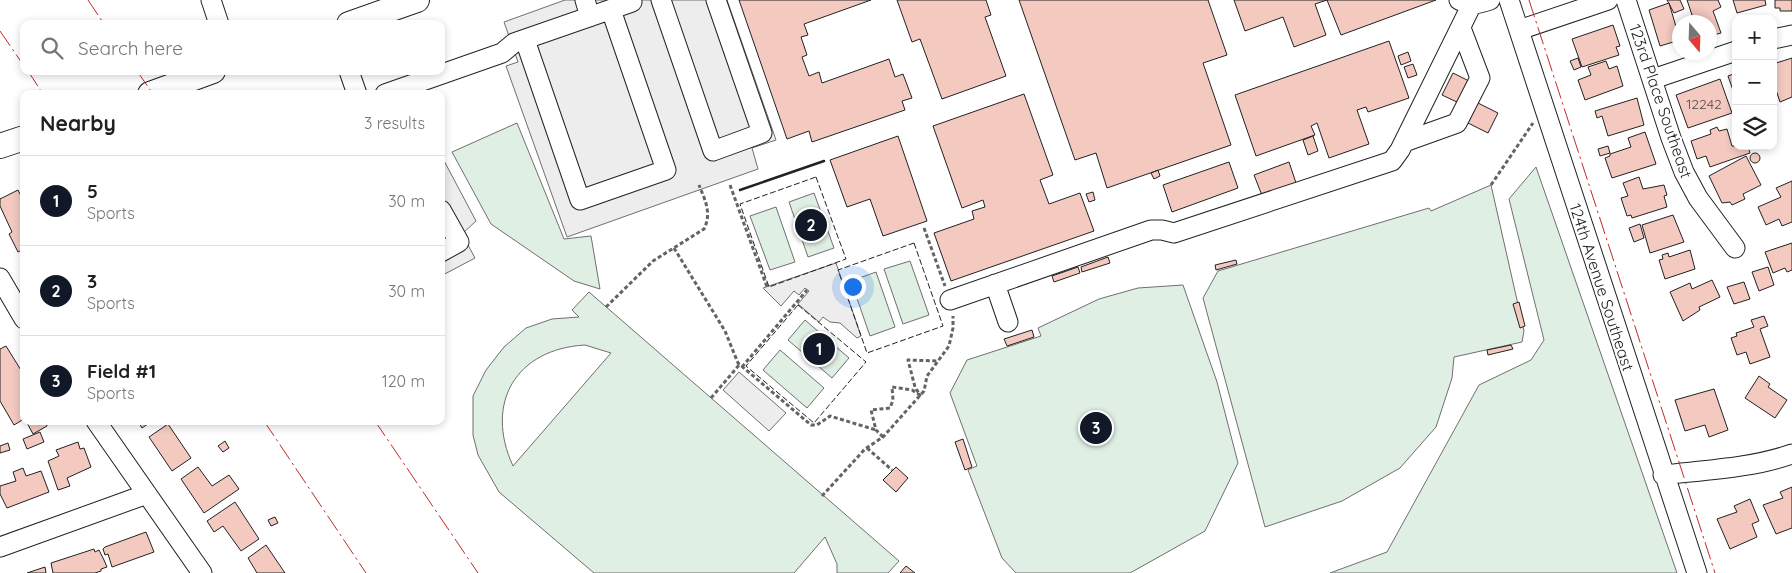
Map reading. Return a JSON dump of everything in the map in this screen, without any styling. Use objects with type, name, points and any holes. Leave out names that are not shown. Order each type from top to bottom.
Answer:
[{"type":"main road","points":[[360,20],[417,0]]},
{"type":"main road","points":[[161,90],[203,75]]},
{"type":"main road","points":[[0,146],[20,139]]},
{"type":"street","points":[[211,0],[218,20]]},
{"type":"street","points":[[661,0],[713,151],[762,133],[716,0]]},
{"type":"street","name":"124th Avenue Southeast","points":[[1508,0],[1696,573]]},
{"type":"street","points":[[1518,30],[1608,0]]},
{"type":"street","name":"123rd Place Southeast","points":[[1626,0],[1670,138],[1690,186],[1736,248]]},
{"type":"street","points":[[950,300],[1151,230],[1174,233],[1392,161],[1404,142],[1474,1]]},
{"type":"street","points":[[445,73],[502,53],[514,44],[588,8],[611,10],[632,2]]},
{"type":"street","points":[[524,40],[580,200],[666,170],[611,10]]},
{"type":"street","points":[[1404,142],[1457,123],[1480,78],[1461,28]]},
{"type":"street","points":[[1777,38],[1792,35]]},
{"type":"street","points":[[1652,79],[1732,52]]},
{"type":"street","points":[[350,75],[356,90]]},
{"type":"street","points":[[396,90],[439,75]]},
{"type":"street","points":[[445,217],[459,242],[445,250]]},
{"type":"street","points":[[0,278],[13,313]]},
{"type":"street","points":[[995,284],[1008,322]]},
{"type":"street","points":[[99,425],[202,573]]},
{"type":"street","points":[[1663,475],[1778,459],[1792,454]]},
{"type":"street","points":[[0,547],[147,494]]},
{"type":"path","points":[[1492,185],[1533,122],[1547,116]]},
{"type":"path","points":[[730,184],[767,288]]},
{"type":"path","points":[[606,307],[642,270],[674,248],[700,234],[707,224],[707,207],[699,185]]},
{"type":"path","points":[[822,496],[867,448],[883,437],[924,391],[927,376],[949,346],[953,328],[950,300],[924,228]]},
{"type":"path","points":[[674,248],[725,331],[741,365],[811,425],[817,425],[830,416],[876,430],[883,437]]},
{"type":"path","points":[[711,398],[807,290]]},
{"type":"path","points":[[920,395],[915,386],[908,360],[938,361]]},
{"type":"path","points":[[876,430],[871,410],[890,408],[893,400],[892,387],[912,390],[920,395]]},
{"type":"path","points":[[867,448],[892,470]]},
{"type":"green space","points":[[517,123],[564,239],[591,236],[600,289],[574,281],[491,224],[452,152]]},
{"type":"green space","points":[[1536,167],[1677,573],[1330,573],[1387,552],[1479,385],[1531,360],[1544,340],[1509,199]]},
{"type":"green space","points":[[1491,185],[1524,331],[1522,342],[1454,357],[1452,378],[1436,427],[1400,468],[1342,501],[1265,527],[1203,298],[1218,271],[1429,208],[1431,211]]},
{"type":"green space","points":[[814,193],[834,248],[808,257],[789,202]]},
{"type":"green space","points":[[776,207],[795,262],[770,270],[750,216]]},
{"type":"green space","points":[[910,261],[929,315],[903,324],[884,269]]},
{"type":"green space","points":[[876,272],[895,327],[870,336],[851,281]]},
{"type":"green space","points":[[1183,285],[1217,382],[1238,463],[1205,531],[1130,573],[1016,573],[1002,558],[968,470],[977,466],[950,393],[967,360],[1041,336],[1038,328],[1099,299],[1138,288]]},
{"type":"green space","points":[[589,292],[899,561],[888,573],[837,573],[837,564],[825,537],[794,573],[594,573],[499,492],[478,455],[473,435],[473,396],[486,370],[504,347],[526,328],[552,319],[579,317],[572,310]],"holes":[[[585,345],[611,353],[513,466],[505,443],[502,421],[505,401],[512,383],[524,368],[541,357],[561,349]]]},
{"type":"green space","points":[[805,320],[849,358],[832,378],[788,340]]},
{"type":"green space","points":[[780,350],[824,388],[807,408],[763,370]]},
{"type":"shaded area","points":[[565,0],[727,0],[776,140],[752,148],[758,169],[567,237],[506,66],[518,62],[504,22]]},
{"type":"shaded area","points":[[445,163],[476,221],[462,234],[475,258],[445,274]]},
{"type":"shaded area","points":[[836,263],[861,336],[857,338],[840,323],[830,322],[823,317],[819,322],[798,304],[809,291],[805,288],[799,295],[794,291],[781,306],[763,288]]},
{"type":"shaded area","points":[[739,372],[786,413],[769,431],[723,390]]},
{"type":"building","points":[[739,0],[871,0],[804,24],[808,35],[801,37],[807,55],[802,57],[809,76],[819,72],[822,83],[889,59],[895,77],[903,74],[912,98],[902,101],[905,110],[812,142],[809,131],[787,139]]},
{"type":"building","points":[[897,0],[986,0],[991,15],[985,17],[1006,76],[942,99],[920,39],[912,42]]},
{"type":"building","points":[[1019,0],[1208,0],[1227,55],[1203,63],[1231,145],[1107,188],[1096,153],[1075,160]]},
{"type":"building","points":[[1234,0],[1327,0],[1315,4],[1326,35],[1294,47],[1283,17],[1245,31]]},
{"type":"building","points":[[1327,0],[1436,0],[1341,35]]},
{"type":"building","points":[[1667,0],[1680,0],[1684,9],[1674,13]]},
{"type":"building","points":[[1687,0],[1718,0],[1721,7],[1713,11],[1714,15],[1692,15]]},
{"type":"building","points":[[1733,0],[1765,0],[1766,5],[1737,13]]},
{"type":"building","points":[[1775,0],[1792,0],[1792,11],[1780,11],[1780,8],[1775,8]]},
{"type":"building","points":[[1669,3],[1673,15],[1672,42],[1660,46],[1649,10]]},
{"type":"building","points":[[1717,22],[1721,33],[1717,34]]},
{"type":"building","points":[[1613,25],[1620,46],[1616,47],[1619,55],[1582,67],[1572,39]]},
{"type":"building","points":[[1389,41],[1409,98],[1368,112],[1366,107],[1357,110],[1369,144],[1329,158],[1317,123],[1311,126],[1315,135],[1256,156],[1235,95]]},
{"type":"building","points":[[1408,52],[1411,61],[1401,65],[1398,56]]},
{"type":"building","points":[[1578,58],[1581,67],[1574,70],[1570,61]]},
{"type":"building","points":[[1792,58],[1792,97],[1780,102],[1777,93],[1777,63]]},
{"type":"building","points":[[1606,61],[1609,69],[1617,66],[1623,86],[1585,100],[1578,80],[1591,75],[1588,67]]},
{"type":"building","points":[[1413,64],[1417,75],[1408,78],[1404,67]]},
{"type":"building","points":[[1453,73],[1469,81],[1459,103],[1442,95]]},
{"type":"building","points":[[1732,74],[1732,88],[1728,76]]},
{"type":"building","points":[[1720,79],[1732,113],[1688,128],[1676,95]]},
{"type":"building","points":[[1024,94],[1053,175],[1040,180],[1049,204],[1080,193],[1094,231],[951,281],[934,233],[974,219],[972,211],[985,207],[983,200],[962,208],[933,126]]},
{"type":"building","points":[[1637,98],[1644,125],[1608,136],[1602,116],[1597,118],[1595,111]]},
{"type":"building","points":[[1476,102],[1498,113],[1488,133],[1466,122]]},
{"type":"building","points":[[1717,127],[1719,131],[1727,129],[1732,150],[1749,150],[1750,153],[1710,167],[1706,156],[1697,159],[1691,141],[1711,134],[1710,130]]},
{"type":"building","points":[[1645,132],[1656,164],[1612,178],[1605,158],[1610,156],[1610,154],[1631,147],[1628,138]]},
{"type":"building","points":[[898,136],[927,221],[883,236],[870,199],[847,207],[830,160]]},
{"type":"building","points":[[1313,136],[1318,151],[1308,155],[1303,140]]},
{"type":"building","points":[[1608,146],[1610,153],[1600,156],[1598,149]]},
{"type":"building","points":[[1753,153],[1757,153],[1760,158],[1759,162],[1753,163],[1750,160],[1750,156]]},
{"type":"building","points":[[1746,156],[1761,185],[1743,194],[1745,199],[1732,205],[1730,202],[1722,203],[1709,176]]},
{"type":"building","points":[[1229,162],[1238,188],[1172,212],[1163,185]]},
{"type":"building","points":[[1289,162],[1297,186],[1263,198],[1254,175]]},
{"type":"building","points":[[1158,170],[1160,176],[1154,179],[1151,173]]},
{"type":"building","points":[[1639,177],[1643,189],[1664,185],[1667,195],[1664,196],[1667,207],[1632,218],[1631,215],[1627,216],[1621,198],[1628,196],[1623,183]]},
{"type":"building","points":[[1792,181],[1792,222],[1782,226],[1779,219],[1766,225],[1758,207],[1781,197],[1776,188]]},
{"type":"building","points":[[18,190],[20,194],[20,251],[18,252],[9,234],[12,232],[0,206],[0,199]]},
{"type":"building","points":[[1093,192],[1095,200],[1089,202],[1086,194]]},
{"type":"building","points":[[1673,215],[1684,242],[1650,253],[1642,225]]},
{"type":"building","points":[[1640,224],[1644,238],[1634,242],[1629,228]]},
{"type":"building","points":[[1792,243],[1792,270],[1787,272],[1785,268],[1773,273],[1765,252]]},
{"type":"building","points":[[1690,250],[1695,269],[1665,279],[1659,260],[1663,259],[1662,255],[1668,253],[1669,257]]},
{"type":"building","points":[[1108,257],[1110,263],[1082,272],[1081,267]]},
{"type":"building","points":[[1236,260],[1237,264],[1216,270],[1215,265]]},
{"type":"building","points":[[1078,267],[1080,273],[1054,282],[1052,276]]},
{"type":"building","points":[[1768,267],[1774,285],[1759,291],[1752,272]]},
{"type":"building","points":[[1712,280],[1720,297],[1699,307],[1700,310],[1683,321],[1670,292],[1690,283],[1692,289]]},
{"type":"building","points":[[1744,282],[1750,299],[1734,304],[1727,287]]},
{"type":"building","points":[[1519,302],[1525,326],[1520,328],[1513,304]]},
{"type":"building","points":[[1764,316],[1768,326],[1760,329],[1770,357],[1750,364],[1746,352],[1737,355],[1731,338],[1737,336],[1736,333],[1754,327],[1751,320]]},
{"type":"building","points":[[1032,330],[1034,337],[1007,346],[1004,339]]},
{"type":"building","points":[[1511,345],[1513,349],[1488,355],[1487,350]]},
{"type":"building","points":[[6,346],[20,369],[20,421],[14,425],[0,401],[0,349]]},
{"type":"building","points":[[1759,376],[1770,384],[1768,387],[1787,400],[1775,418],[1745,398]]},
{"type":"building","points":[[1714,389],[1728,430],[1709,437],[1705,425],[1685,431],[1675,400]]},
{"type":"building","points":[[28,425],[47,425],[47,426],[33,434]]},
{"type":"building","points":[[169,425],[191,458],[172,471],[149,437]]},
{"type":"building","points":[[40,432],[44,442],[27,449],[23,439]]},
{"type":"building","points":[[963,439],[972,467],[965,470],[955,442]]},
{"type":"building","points":[[225,441],[229,448],[223,452],[218,446]]},
{"type":"building","points":[[78,442],[80,449],[84,448],[91,467],[67,478],[70,486],[58,490],[48,461],[59,456],[56,450]]},
{"type":"building","points":[[8,443],[10,450],[0,453],[0,446]]},
{"type":"building","points":[[198,467],[212,486],[229,475],[239,489],[204,513],[181,479]]},
{"type":"building","points":[[896,467],[908,478],[896,492],[883,480]]},
{"type":"building","points":[[23,468],[26,476],[41,471],[49,492],[7,508],[0,494],[0,486],[16,481],[13,472]]},
{"type":"building","points":[[1792,487],[1792,528],[1776,534],[1763,505],[1783,498],[1780,492]]},
{"type":"building","points":[[1750,499],[1759,521],[1752,524],[1757,537],[1730,549],[1717,519],[1737,512],[1734,506]]},
{"type":"building","points":[[235,502],[259,539],[241,551],[223,526],[214,532],[207,521]]},
{"type":"building","points":[[275,517],[278,523],[271,526],[268,520]]},
{"type":"building","points":[[146,532],[154,552],[112,567],[108,554],[105,555],[103,549]]},
{"type":"building","points":[[266,545],[285,573],[257,573],[248,558]]},
{"type":"building","points":[[94,549],[95,552],[99,550],[107,567],[101,569],[101,571],[95,573],[53,573],[51,563]]},
{"type":"building","points":[[906,566],[915,573],[900,573]]},
{"type":"building","points":[[45,567],[46,573],[27,573]]},
{"type":"fence","points":[[816,177],[846,259],[769,287],[740,204],[816,177]]},
{"type":"fence","points":[[914,243],[943,326],[867,353],[838,270],[914,243]]},
{"type":"fence","points":[[798,305],[866,362],[814,423],[746,366],[798,305]]},
{"type":"wall","points":[[740,190],[824,161]]},
{"type":"power","points":[[88,0],[101,20]]},
{"type":"power","points":[[1529,0],[1715,573]]},
{"type":"power","points":[[0,31],[20,60]]},
{"type":"power","points":[[31,75],[40,90]]},
{"type":"power","points":[[140,75],[150,90]]},
{"type":"power","points":[[267,425],[366,573]]},
{"type":"power","points":[[378,425],[478,573]]},
{"type":"place","name":"3","points":[[811,225]]},
{"type":"place","name":"5","points":[[819,349]]},
{"type":"place","name":"Field #1","points":[[1096,428]]}]
